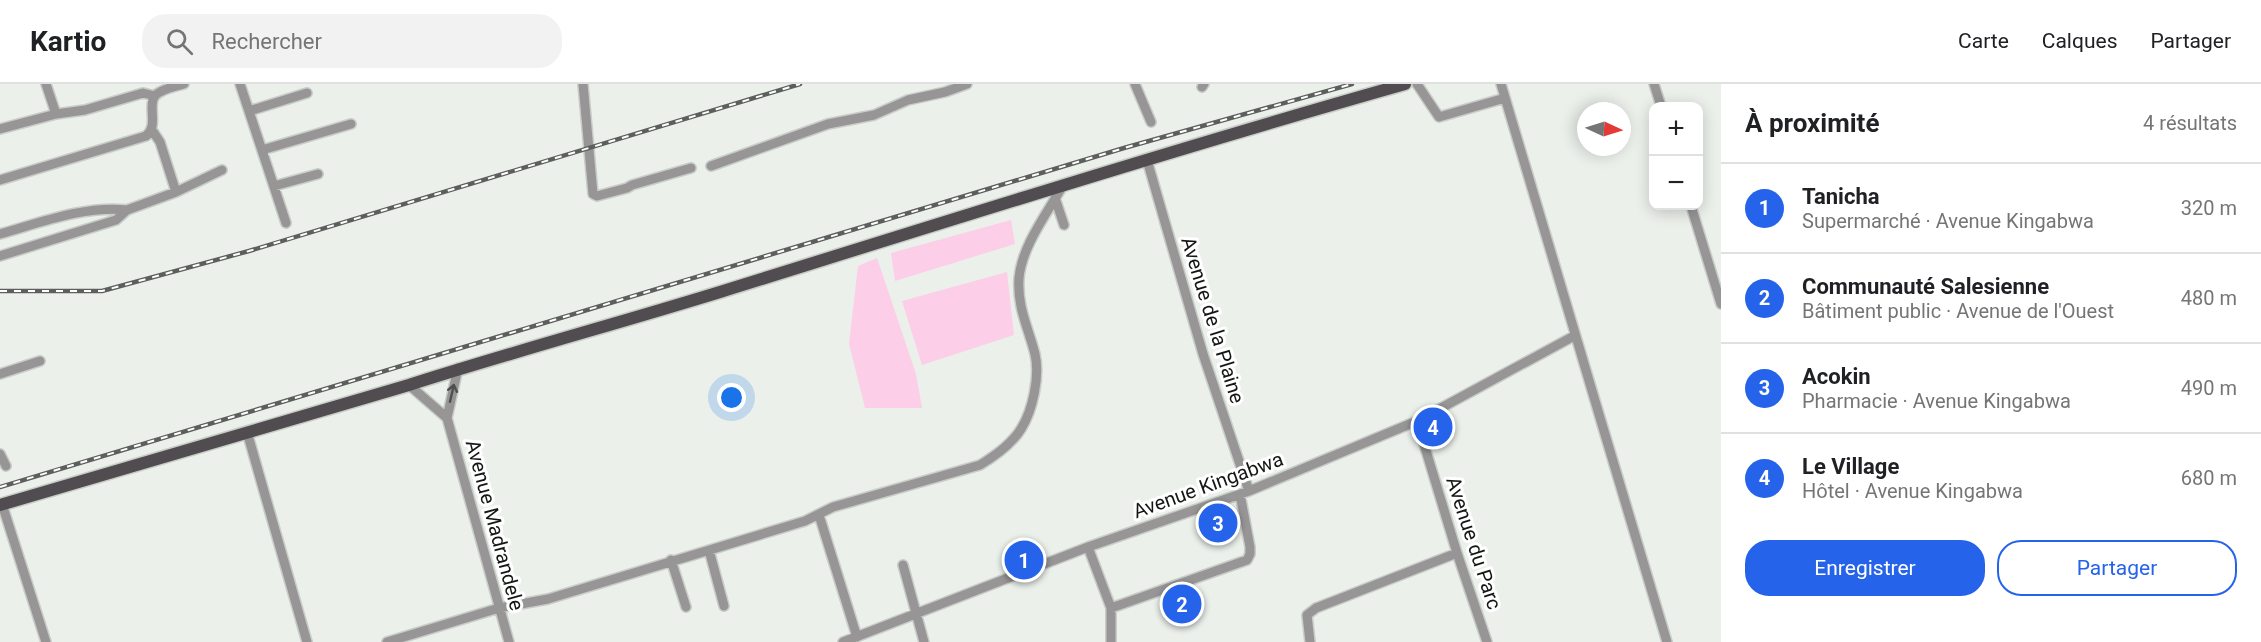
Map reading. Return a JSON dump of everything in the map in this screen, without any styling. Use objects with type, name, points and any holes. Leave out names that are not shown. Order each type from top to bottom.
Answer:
[{"type":"main road","points":[[1,504],[409,385],[458,368],[720,291],[882,240],[1058,193],[1147,160],[1405,84]]},
{"type":"street","points":[[46,84],[56,113]]},
{"type":"street","points":[[176,192],[160,142],[152,130],[155,96],[158,92],[184,84]]},
{"type":"street","points":[[240,84],[286,222]]},
{"type":"street","points":[[583,84],[593,194],[597,196],[691,168]]},
{"type":"street","points":[[711,166],[828,124],[874,115],[908,100],[968,84]]},
{"type":"street","points":[[1135,84],[1151,122]]},
{"type":"street","points":[[1417,84],[1439,117],[1505,98]]},
{"type":"street","points":[[1501,84],[1574,336],[1667,642]]},
{"type":"street","points":[[1654,84],[1660,102]]},
{"type":"street","points":[[0,129],[56,113],[85,110],[143,93],[155,96]]},
{"type":"street","points":[[249,111],[307,93]]},
{"type":"street","points":[[262,150],[351,124]]},
{"type":"street","points":[[0,180],[146,136],[152,130]]},
{"type":"street","name":"Avenue de la Plaine","points":[[1111,608],[1234,566],[1247,560],[1250,554],[1245,492],[1147,160]]},
{"type":"street","points":[[0,256],[116,220],[127,210],[176,192],[222,170]]},
{"type":"street","points":[[274,186],[318,174]]},
{"type":"street","points":[[1058,193],[1064,225]]},
{"type":"street","points":[[387,642],[499,608],[548,599],[709,550],[819,515],[833,507],[980,465],[999,453],[1022,429],[1036,387],[1035,356],[1019,306],[1019,277],[1025,254],[1058,193]]},
{"type":"street","points":[[0,234],[58,216],[114,208],[127,210]]},
{"type":"street","points":[[1692,210],[1721,304]]},
{"type":"street","name":"Avenue Kingabwa","points":[[849,640],[1088,548],[1245,492],[1417,421],[1574,336]]},
{"type":"street","points":[[0,374],[39,360]]},
{"type":"street","points":[[409,385],[447,418],[458,368]]},
{"type":"street","name":"Avenue Madrandele","points":[[447,418],[508,642]]},
{"type":"street","name":"Avenue du Parc","points":[[1417,421],[1487,642]]},
{"type":"street","points":[[247,432],[307,642]]},
{"type":"street","points":[[0,454],[6,466]]},
{"type":"street","points":[[1,504],[46,642]]},
{"type":"street","points":[[819,515],[849,640]]},
{"type":"street","points":[[1088,548],[1111,608],[1111,642]]},
{"type":"street","points":[[709,550],[724,606]]},
{"type":"street","points":[[1310,642],[1306,615],[1316,608],[1457,553]]},
{"type":"street","points":[[671,560],[686,607]]},
{"type":"street","points":[[903,565],[924,642]]},
{"type":"shaded area","points":[[1011,220],[1015,244],[895,281],[891,253]]},
{"type":"shaded area","points":[[877,258],[916,374],[922,408],[865,408],[849,344],[858,266]]},
{"type":"shaded area","points":[[1007,272],[1014,335],[922,365],[902,301]]},
{"type":"railway","points":[[0,291],[102,291],[249,251],[800,84]]},
{"type":"railway","points":[[0,487],[1124,148],[1352,84]]},
{"type":"place","name":"Le Village","points":[[1433,427]]},
{"type":"place","name":"Acokin","points":[[1218,523]]},
{"type":"place","name":"Tanicha","points":[[1024,560]]},
{"type":"place","name":"Communauté Salesienne","points":[[1182,604]]}]
